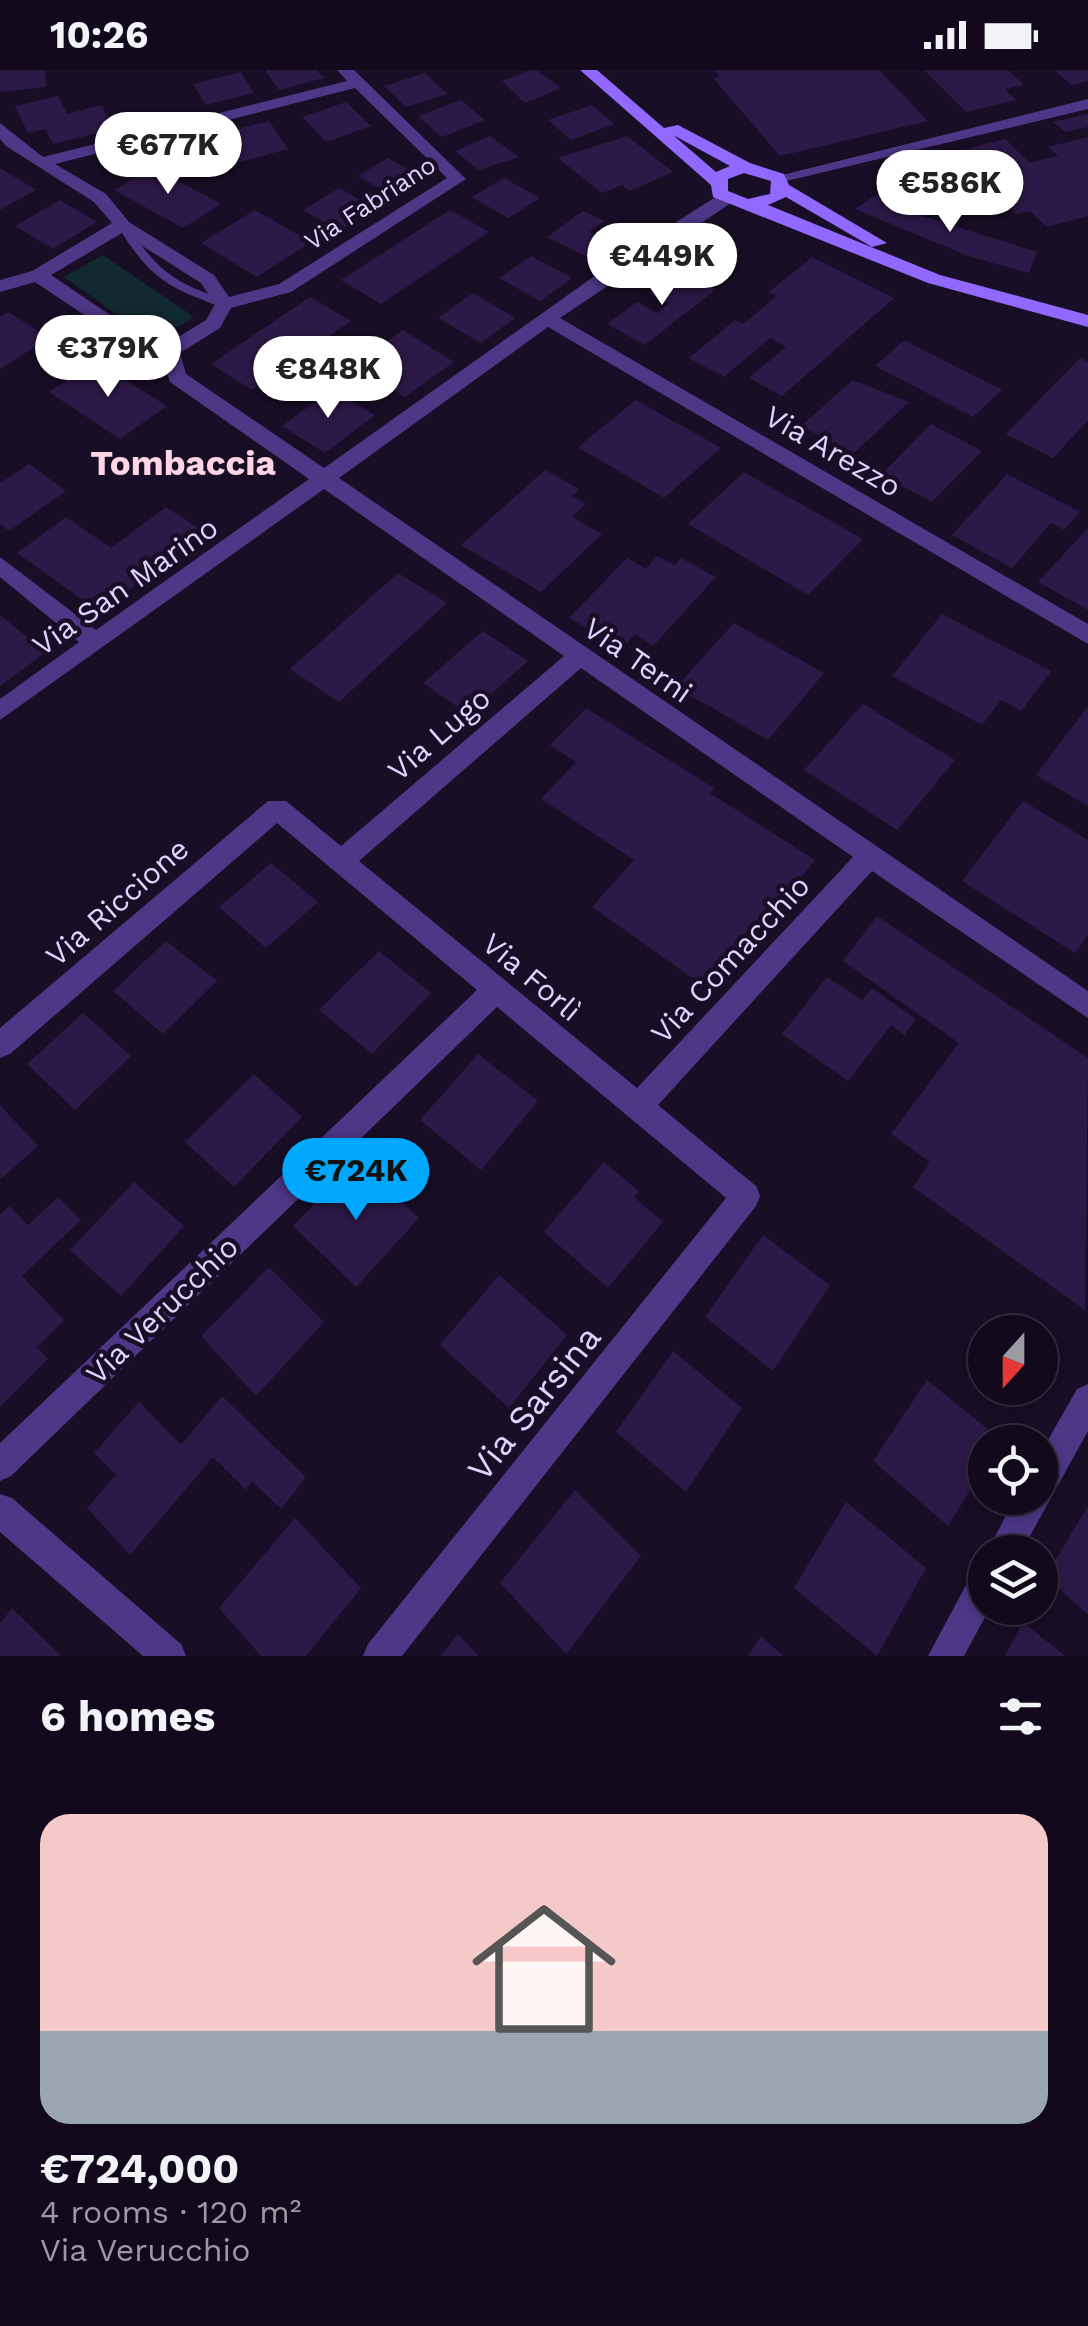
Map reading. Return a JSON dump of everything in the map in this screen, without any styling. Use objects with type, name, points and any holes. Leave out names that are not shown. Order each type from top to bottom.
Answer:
[{"type":"main road","points":[[588,70],[721,190],[934,280],[1081,319]]},
{"type":"main road","points":[[625,100],[780,183],[876,242],[1081,319]]},
{"type":"main road","points":[[721,190],[726,171],[744,167]]},
{"type":"main road","points":[[754,206],[777,198],[780,183]]},
{"type":"street","points":[[39,163],[351,76]]},
{"type":"street","name":"Via Fabriano","points":[[224,304],[285,288],[458,179],[351,76]]},
{"type":"street","points":[[780,183],[1088,104]]},
{"type":"street","points":[[0,128],[39,163],[116,210],[122,225],[208,279],[224,304],[213,324],[170,351],[145,347],[38,275]]},
{"type":"street","name":"Via San Marino","points":[[0,712],[325,481],[721,190]]},
{"type":"street","points":[[0,286],[38,275],[122,225]]},
{"type":"street","name":"Via Arezzo","points":[[548,319],[1088,635]]},
{"type":"street","name":"Via Terni","points":[[170,351],[176,377],[1088,1006]]},
{"type":"street","points":[[0,565],[96,643]]},
{"type":"street","name":"Via Lugo","points":[[341,861],[580,656]]},
{"type":"street","name":"Via Forlì","points":[[277,808],[746,1196]]},
{"type":"street","name":"Via Riccione","points":[[0,1045],[277,808]]},
{"type":"street","name":"Via Comacchio","points":[[638,1106],[870,856]]},
{"type":"street","name":"Via Verucchio","points":[[0,1465],[496,990]]},
{"type":"street","name":"Via Sarsina","points":[[380,1656],[746,1196]]},
{"type":"street","points":[[1058,1454],[1088,1400]]},
{"type":"street","points":[[0,1510],[168,1656]]},
{"type":"street","points":[[945,1656],[968,1615]]},
{"type":"shaded area","points":[[103,255],[194,317],[154,341],[64,277]]},
{"type":"building","points":[[0,70],[45,70],[46,87],[0,92]]},
{"type":"building","points":[[265,70],[317,70],[324,78],[279,90]]},
{"type":"building","points":[[536,70],[561,88],[525,103],[502,81]]},
{"type":"building","points":[[714,70],[879,70],[928,121],[780,156],[714,79],[720,77]]},
{"type":"building","points":[[924,70],[1008,70],[1024,85],[1005,89],[1016,100],[966,112]]},
{"type":"building","points":[[1055,70],[1088,70],[1088,81],[1071,85]]},
{"type":"building","points":[[241,72],[254,93],[206,105],[193,84]]},
{"type":"building","points":[[425,73],[447,94],[406,107],[384,86]]},
{"type":"building","points":[[58,96],[67,114],[101,105],[114,129],[53,144],[45,129],[28,133],[15,106]]},
{"type":"building","points":[[461,100],[485,120],[442,137],[418,116]]},
{"type":"building","points":[[346,102],[371,126],[326,142],[302,117]]},
{"type":"building","points":[[592,105],[614,124],[571,140],[548,120]]},
{"type":"building","points":[[1088,114],[1088,127],[1065,132],[1053,122]]},
{"type":"building","points":[[269,121],[288,149],[229,165],[211,136]]},
{"type":"building","points":[[490,136],[519,157],[479,170],[455,151]]},
{"type":"building","points":[[627,136],[673,172],[629,191],[622,185],[602,193],[558,158]]},
{"type":"building","points":[[1088,137],[1088,216],[1047,227],[1030,211],[1016,214],[979,177],[960,181],[936,157],[1005,139],[1030,163],[1058,156],[1048,147]]},
{"type":"building","points":[[388,158],[426,179],[396,198],[358,176]]},
{"type":"building","points":[[152,167],[221,204],[183,228],[114,190]]},
{"type":"building","points":[[0,168],[36,190],[0,210]]},
{"type":"building","points":[[504,178],[540,198],[508,218],[472,197]]},
{"type":"building","points":[[339,188],[376,209],[339,231],[303,210]]},
{"type":"building","points":[[877,194],[926,217],[1037,252],[1029,273],[968,256],[855,209]]},
{"type":"building","points":[[60,200],[97,222],[53,249],[15,226]]},
{"type":"building","points":[[255,210],[311,242],[257,277],[201,243]]},
{"type":"building","points":[[450,210],[489,232],[381,304],[341,280]]},
{"type":"building","points":[[583,211],[604,221],[589,232],[608,241],[587,257],[547,237]]},
{"type":"building","points":[[531,256],[572,278],[540,301],[499,278]]},
{"type":"building","points":[[812,257],[894,298],[782,396],[749,378],[786,347],[770,338],[724,377],[689,358],[735,320],[743,324],[777,296],[769,292]]},
{"type":"building","points":[[679,271],[715,290],[645,345],[607,324],[637,302],[657,313],[668,304],[649,293]]},
{"type":"building","points":[[473,293],[515,318],[481,343],[438,318]]},
{"type":"building","points":[[310,297],[351,321],[252,390],[211,364]]},
{"type":"building","points":[[9,312],[49,338],[0,369],[0,317]]},
{"type":"building","points":[[403,330],[454,362],[405,397],[354,364]]},
{"type":"building","points":[[904,340],[1002,390],[973,417],[875,366]]},
{"type":"building","points":[[1080,358],[1088,362],[1088,420],[1053,458],[1006,434]]},
{"type":"building","points":[[96,361],[167,406],[120,439],[49,392]]},
{"type":"building","points":[[853,380],[909,402],[853,454],[801,426]]},
{"type":"building","points":[[332,389],[375,415],[325,453],[282,426]]},
{"type":"building","points":[[636,400],[721,448],[664,498],[578,447]]},
{"type":"building","points":[[931,424],[982,451],[932,502],[881,475]]},
{"type":"building","points":[[29,464],[66,491],[9,531],[0,524],[0,483]]},
{"type":"building","points":[[545,470],[579,489],[572,496],[586,504],[572,517],[602,534],[541,592],[461,545]]},
{"type":"building","points":[[744,472],[863,539],[808,595],[688,524]]},
{"type":"building","points":[[1007,474],[1080,512],[1064,530],[1051,523],[1012,568],[952,535]]},
{"type":"building","points":[[166,507],[201,530],[101,613],[17,553],[66,517],[111,548]]},
{"type":"building","points":[[1088,528],[1088,610],[1038,582]]},
{"type":"building","points":[[657,556],[674,565],[681,558],[716,577],[653,646],[635,634],[622,648],[569,618],[627,558],[646,569]]},
{"type":"building","points":[[398,573],[447,603],[339,702],[290,669]]},
{"type":"building","points":[[942,614],[1051,671],[1021,711],[1001,700],[982,725],[892,676]]},
{"type":"building","points":[[0,615],[46,652],[0,686]]},
{"type":"building","points":[[734,623],[824,673],[768,740],[676,687]]},
{"type":"building","points":[[483,631],[528,661],[468,714],[423,683]]},
{"type":"building","points":[[863,704],[955,760],[897,830],[804,770]]},
{"type":"building","points":[[1088,706],[1088,806],[1036,775]]},
{"type":"building","points":[[586,708],[714,788],[710,793],[815,860],[711,991],[592,907],[634,860],[541,799],[576,762],[550,745]]},
{"type":"building","points":[[1023,801],[1088,840],[1088,934],[1075,953],[962,881]]},
{"type":"building","points":[[271,863],[318,902],[266,948],[219,907]]},
{"type":"building","points":[[877,916],[1088,1058],[1085,1310],[913,1187],[930,1162],[891,1134],[959,1043],[843,961]]},
{"type":"building","points":[[166,941],[217,981],[163,1034],[113,991]]},
{"type":"building","points":[[379,951],[431,993],[372,1054],[319,1010]]},
{"type":"building","points":[[827,977],[862,1000],[872,988],[916,1019],[904,1035],[891,1025],[848,1081],[782,1034]]},
{"type":"building","points":[[83,1013],[131,1056],[75,1110],[27,1064]]},
{"type":"building","points":[[478,1054],[538,1101],[481,1170],[420,1120]]},
{"type":"building","points":[[254,1074],[302,1117],[234,1187],[185,1142]]},
{"type":"building","points":[[0,1105],[38,1146],[0,1180]]},
{"type":"building","points":[[356,1160],[419,1218],[356,1287],[293,1226]]},
{"type":"building","points":[[604,1162],[639,1191],[634,1197],[663,1222],[608,1288],[544,1232]]},
{"type":"building","points":[[134,1182],[184,1226],[121,1296],[70,1250]]},
{"type":"building","points":[[58,1197],[81,1220],[22,1276],[64,1320],[37,1347],[48,1359],[0,1407],[0,1215],[9,1206],[28,1225]]},
{"type":"building","points":[[763,1235],[830,1285],[773,1371],[705,1317]]},
{"type":"building","points":[[269,1267],[324,1322],[256,1396],[201,1336]]},
{"type":"building","points":[[499,1275],[567,1335],[509,1408],[440,1345]]},
{"type":"building","points":[[673,1351],[742,1408],[686,1492],[616,1432]]},
{"type":"building","points":[[927,1380],[982,1425],[968,1425],[968,1494],[948,1526],[873,1461]]},
{"type":"building","points":[[222,1396],[306,1477],[281,1509],[252,1481],[246,1490],[213,1457],[130,1555],[87,1508],[116,1475],[94,1453],[139,1402],[181,1445]]},
{"type":"building","points":[[575,1490],[641,1556],[566,1654],[500,1583]]},
{"type":"building","points":[[846,1502],[926,1568],[877,1656],[794,1588]]},
{"type":"building","points":[[1088,1506],[1088,1614],[1058,1588],[1058,1556]]},
{"type":"building","points":[[295,1518],[361,1588],[306,1656],[261,1656],[219,1608]]},
{"type":"building","points":[[12,1608],[61,1656],[0,1656],[0,1624]]},
{"type":"building","points":[[1021,1625],[1027,1625],[1065,1656],[1005,1656]]},
{"type":"building","points":[[458,1634],[479,1656],[441,1656]]},
{"type":"building","points":[[761,1636],[783,1656],[748,1656]]},
{"type":"district","name":"Tombaccia","points":[[183,463]]}]
